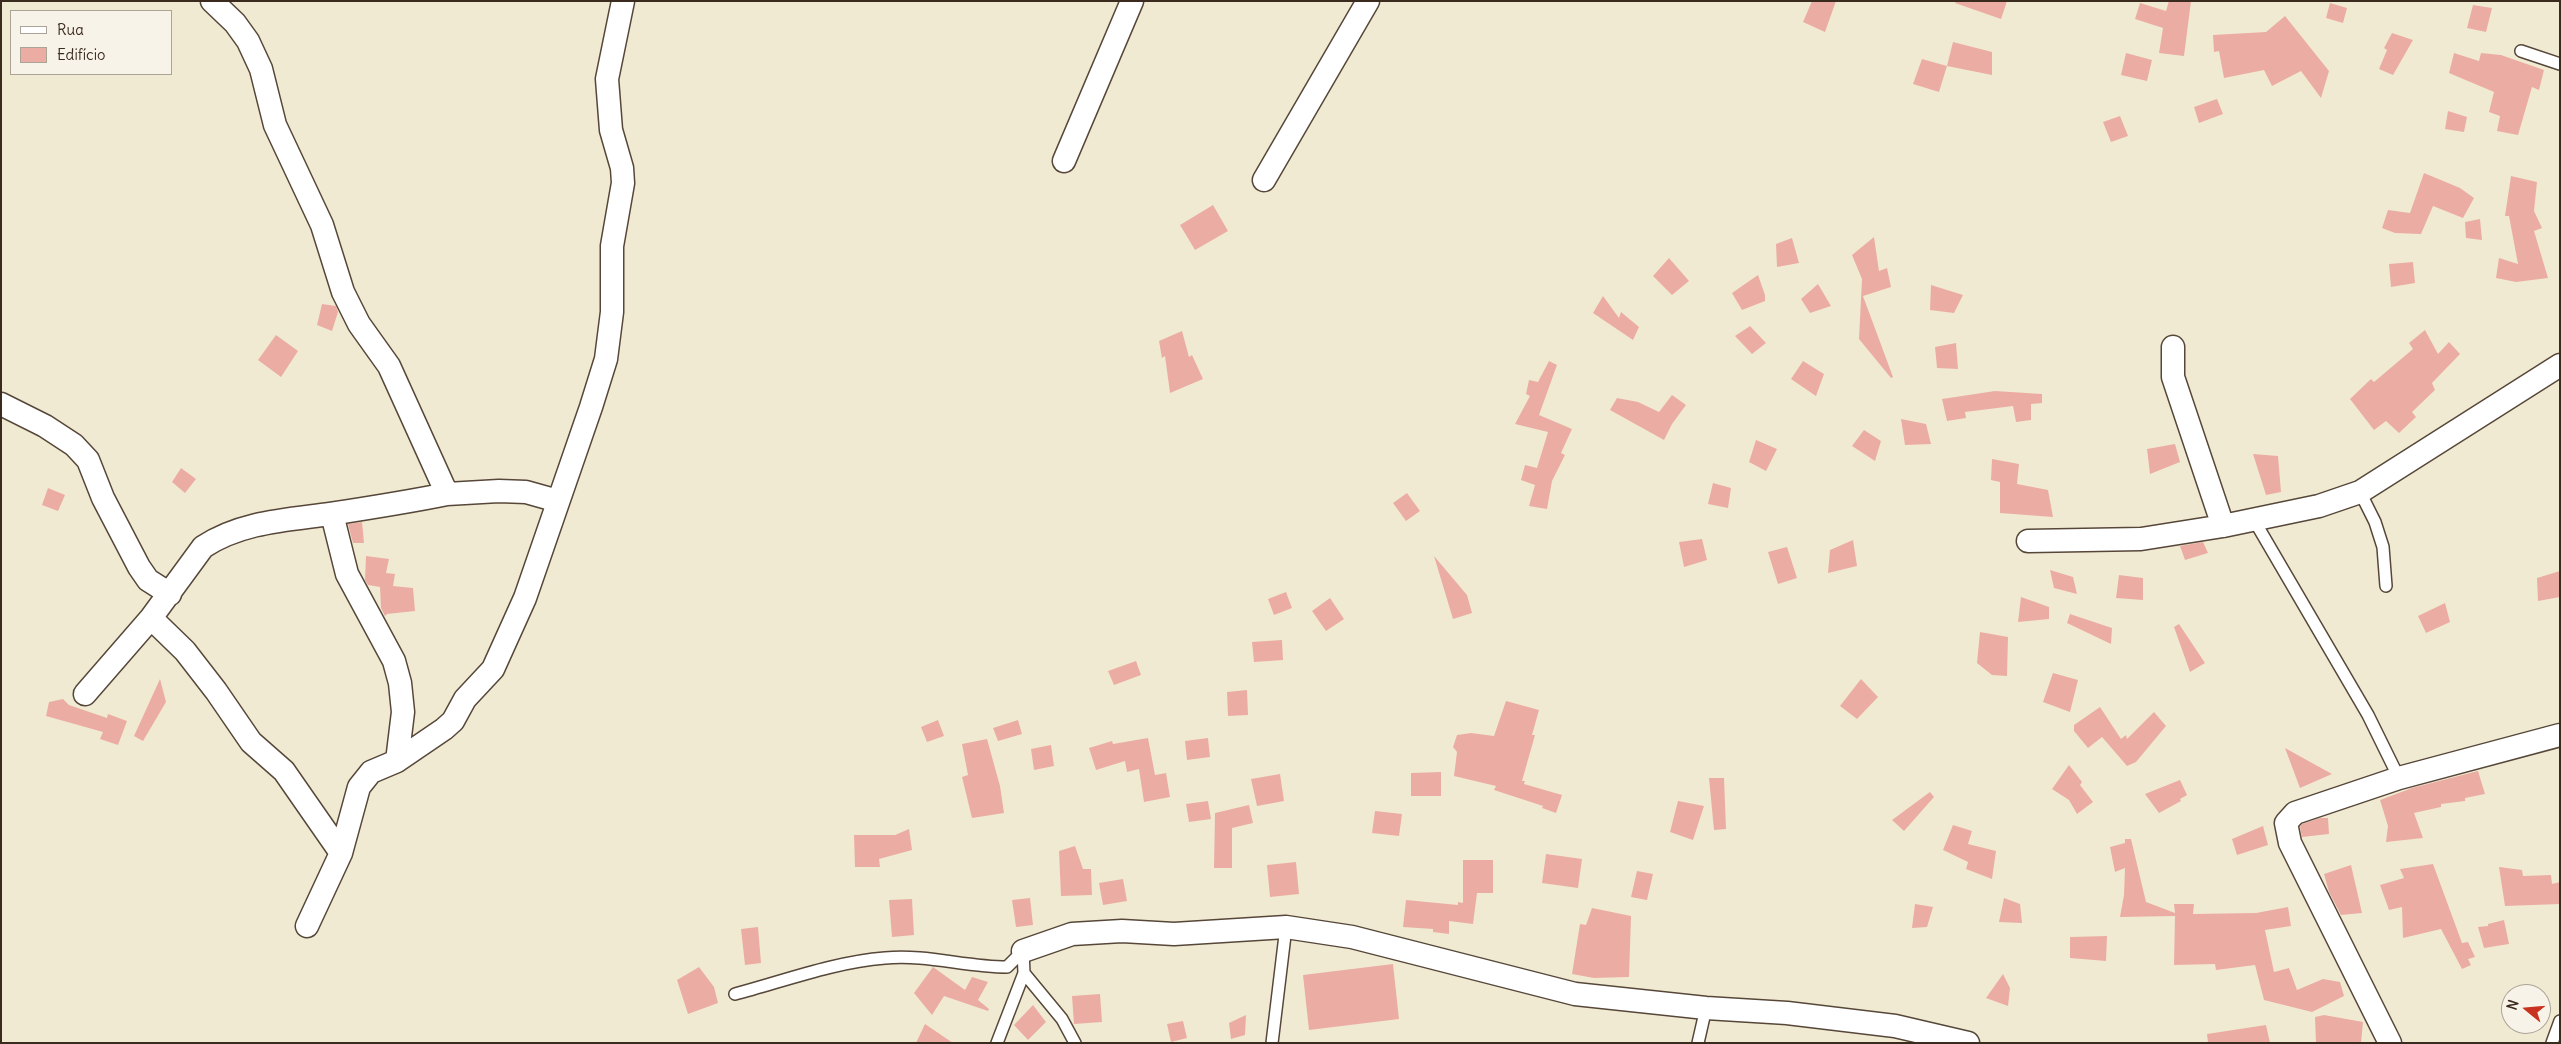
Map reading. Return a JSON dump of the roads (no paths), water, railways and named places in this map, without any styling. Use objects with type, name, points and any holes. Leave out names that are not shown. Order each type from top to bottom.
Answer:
[{"type":"street","points":[[212,1],[236,23],[248,42],[260,69],[275,125],[322,225],[343,292],[359,324],[388,366],[447,494]]},
{"type":"street","points":[[307,926],[341,853],[359,787],[371,772],[397,761],[453,721],[465,699],[492,669],[525,598],[606,359],[611,322],[612,246],[623,183],[622,168],[610,130],[607,79],[623,1]]},
{"type":"street","points":[[1064,161],[1132,1]]},
{"type":"street","points":[[1264,180],[1368,1]]},
{"type":"street","points":[[2173,347],[2174,377],[2223,526]]},
{"type":"street","points":[[2028,541],[2141,539],[2223,526],[2319,506],[2360,492],[2560,365]]},
{"type":"street","points":[[1,404],[45,426],[74,445],[88,460],[103,498],[139,567],[148,580],[170,594]]},
{"type":"street","points":[[85,694],[151,618],[202,547],[212,541],[258,523],[332,514],[447,494],[499,491],[526,492],[558,501]]},
{"type":"street","points":[[332,514],[347,574],[372,622],[386,643],[394,661],[400,683],[403,712],[397,761]]},
{"type":"street","points":[[151,618],[185,651],[216,691],[251,742],[284,771],[341,853]]},
{"type":"street","points":[[2390,1043],[2290,843],[2286,823],[2295,813],[2400,778],[2560,735]]},
{"type":"street","points":[[1023,951],[1072,934],[1122,931],[1174,934],[1286,927],[1352,937],[1575,994],[1706,1008],[1788,1013],[1895,1026],[1968,1043]]},
{"type":"lane","points":[[2521,51],[2560,64]]},
{"type":"lane","points":[[2360,492],[2375,522],[2383,547],[2386,586]]},
{"type":"lane","points":[[2254,520],[2368,715],[2400,778]]},
{"type":"lane","points":[[1272,1043],[1286,927]]},
{"type":"lane","points":[[997,1043],[1024,973],[1023,951]]},
{"type":"lane","points":[[735,994],[835,967],[884,958],[925,957],[983,967],[1007,967],[1023,951]]},
{"type":"lane","points":[[1024,973],[1062,1019],[1075,1043]]},
{"type":"lane","points":[[1698,1043],[1706,1008]]},
{"type":"lane","points":[[2552,1043],[2560,1020]]}]
